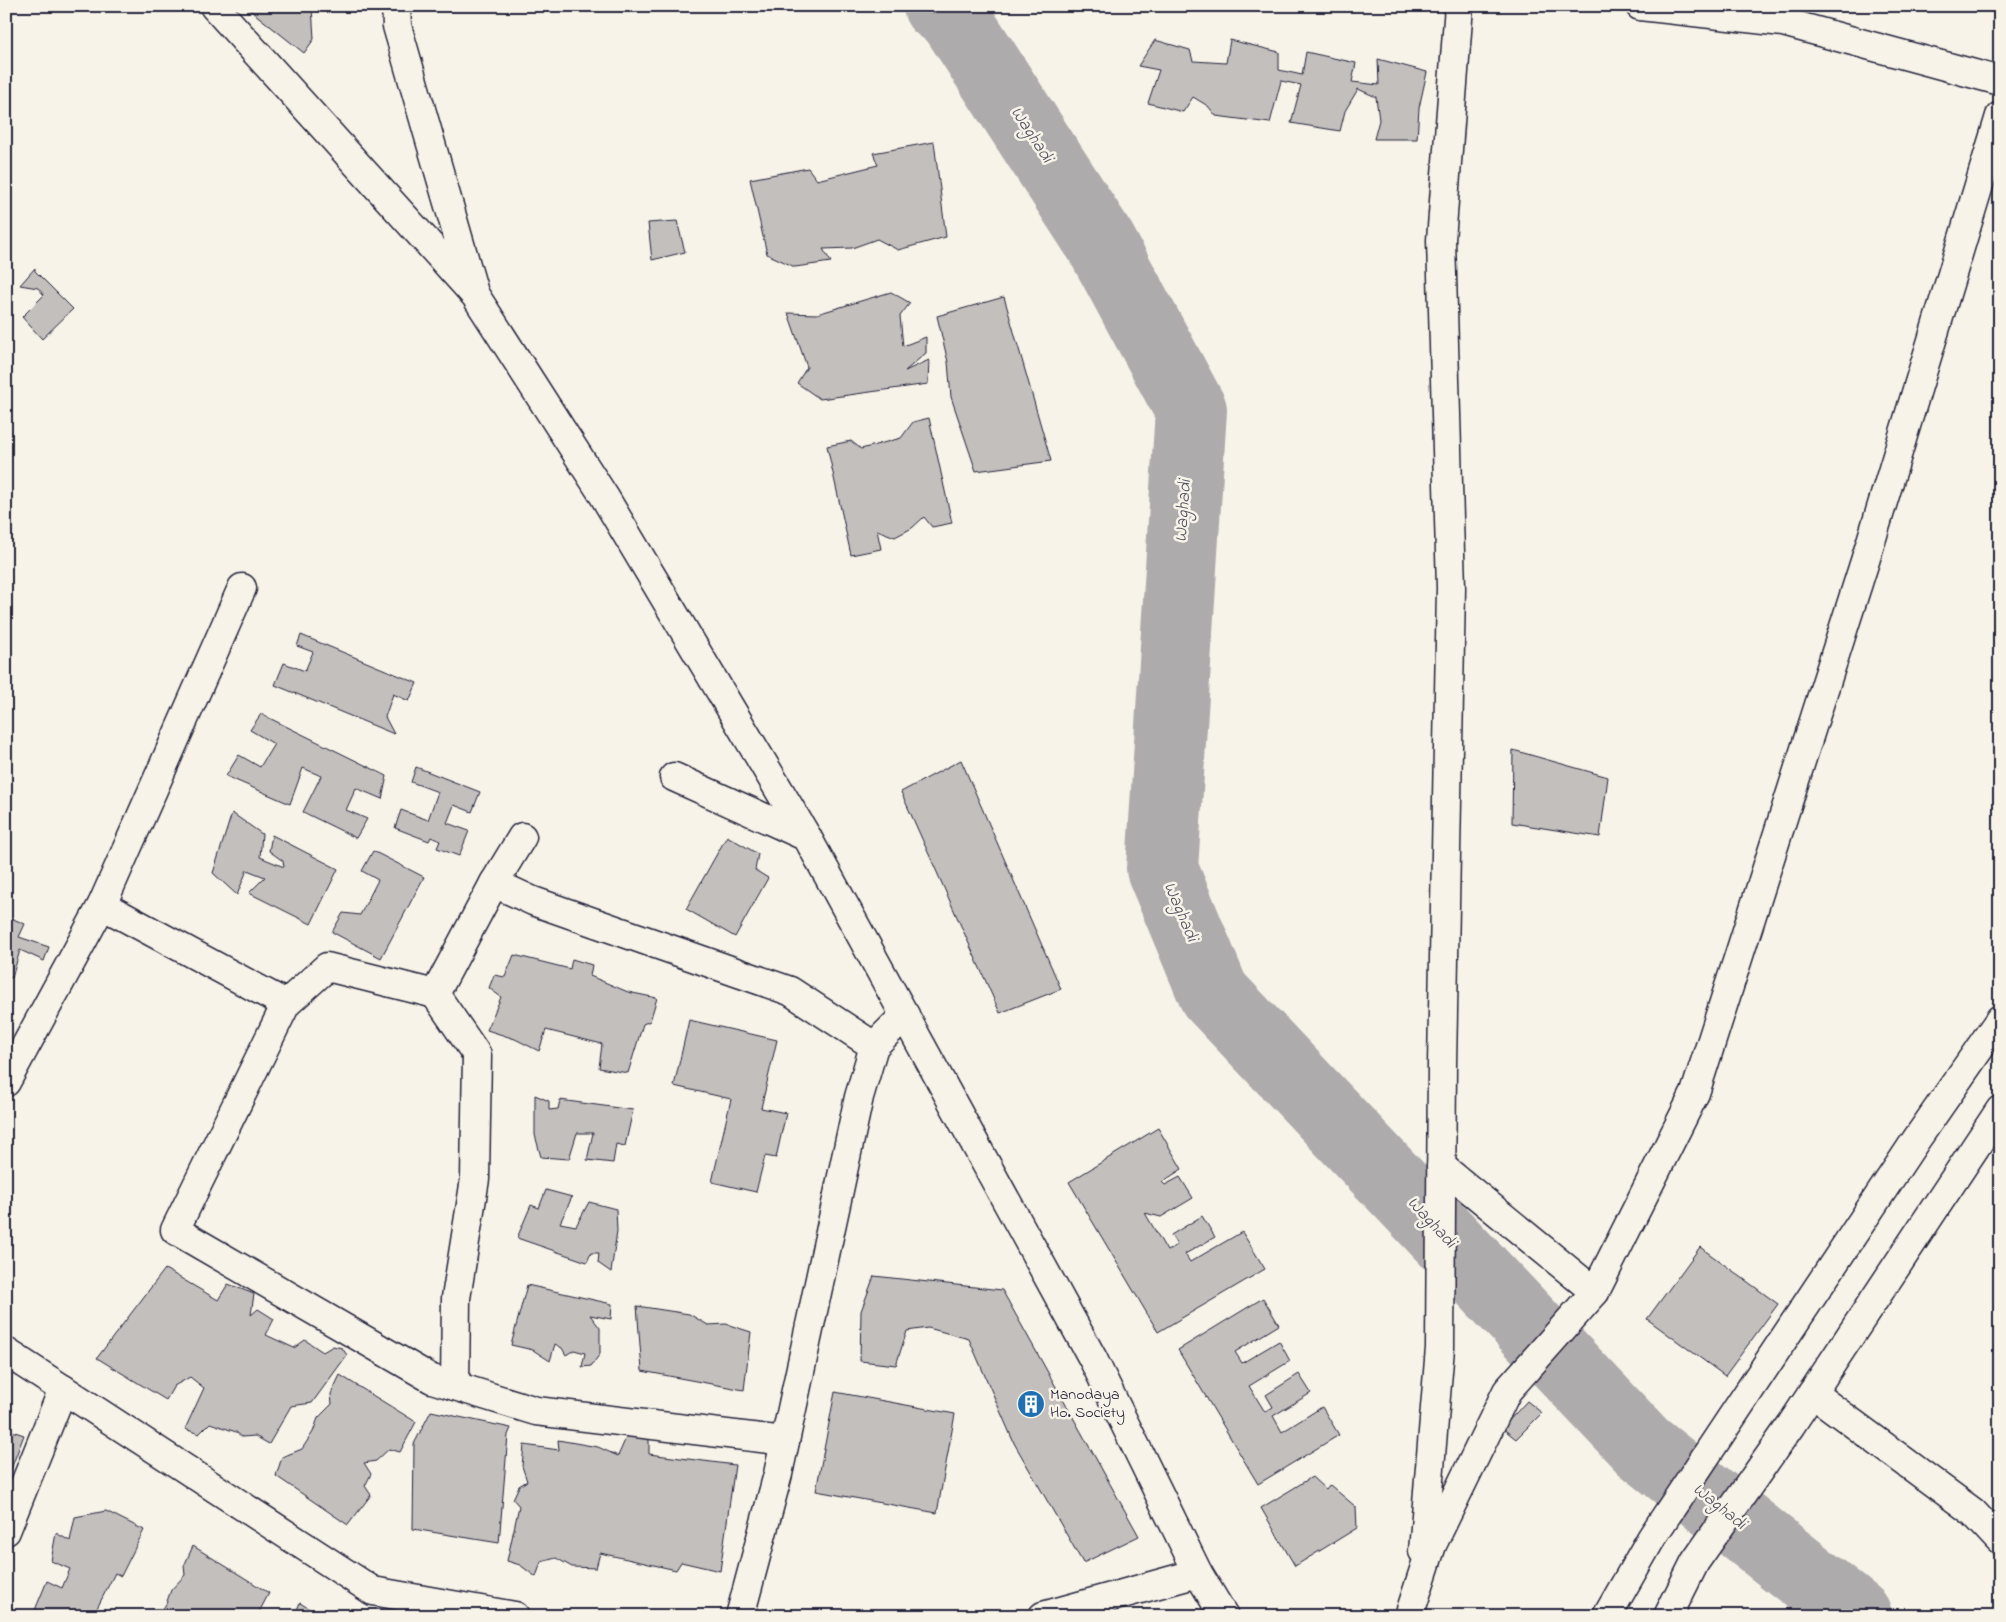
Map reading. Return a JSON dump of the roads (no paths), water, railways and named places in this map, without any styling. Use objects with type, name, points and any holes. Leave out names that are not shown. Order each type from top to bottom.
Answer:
[{"type":"street","points":[[214,6],[475,295],[604,496],[808,837],[1093,1359],[1198,1573],[1224,1616]]},
{"type":"street","points":[[396,6],[397,26],[475,295]]},
{"type":"street","points":[[1420,1581],[1440,1348],[1441,1166],[1451,588],[1441,240],[1459,6]]},
{"type":"street","points":[[1640,6],[1701,15],[1782,22],[2000,81]]},
{"type":"street","points":[[1409,1616],[1432,1545],[1507,1391],[1595,1292],[1695,1093],[1865,561],[2000,116]]},
{"type":"street","points":[[6,1082],[102,905],[242,588]]},
{"type":"street","points":[[674,778],[808,837]]},
{"type":"street","points":[[435,994],[494,883],[522,838]]},
{"type":"street","points":[[494,883],[533,901],[790,992],[874,1046]]},
{"type":"street","points":[[102,905],[286,1004]]},
{"type":"street","points":[[455,1386],[456,1298],[475,1179],[477,1055],[435,994],[327,968],[286,1004],[175,1230],[432,1378],[455,1386],[536,1412],[785,1441]]},
{"type":"street","points":[[740,1616],[778,1474],[859,1097],[874,1046],[905,1015]]},
{"type":"street","points":[[1607,1616],[1652,1537],[1916,1140],[2000,1019]]},
{"type":"street","points":[[1668,1616],[1695,1562],[1791,1425],[2000,1110]]},
{"type":"street","points":[[1441,1166],[1595,1292]]},
{"type":"street","points":[[6,1352],[373,1590],[515,1616]]},
{"type":"street","points":[[6,1531],[63,1389]]},
{"type":"street","points":[[1812,1393],[1973,1512],[2000,1541]]},
{"type":"street","points":[[1043,1616],[1198,1573]]},
{"type":"waterway","name":"Waghadi","points":[[939,6],[954,16],[1101,243],[1191,410],[1162,869],[1214,994],[1643,1447],[1856,1616]]},
{"type":"place","name":"Manodaya Ho. Society","points":[[1031,1404]]}]
